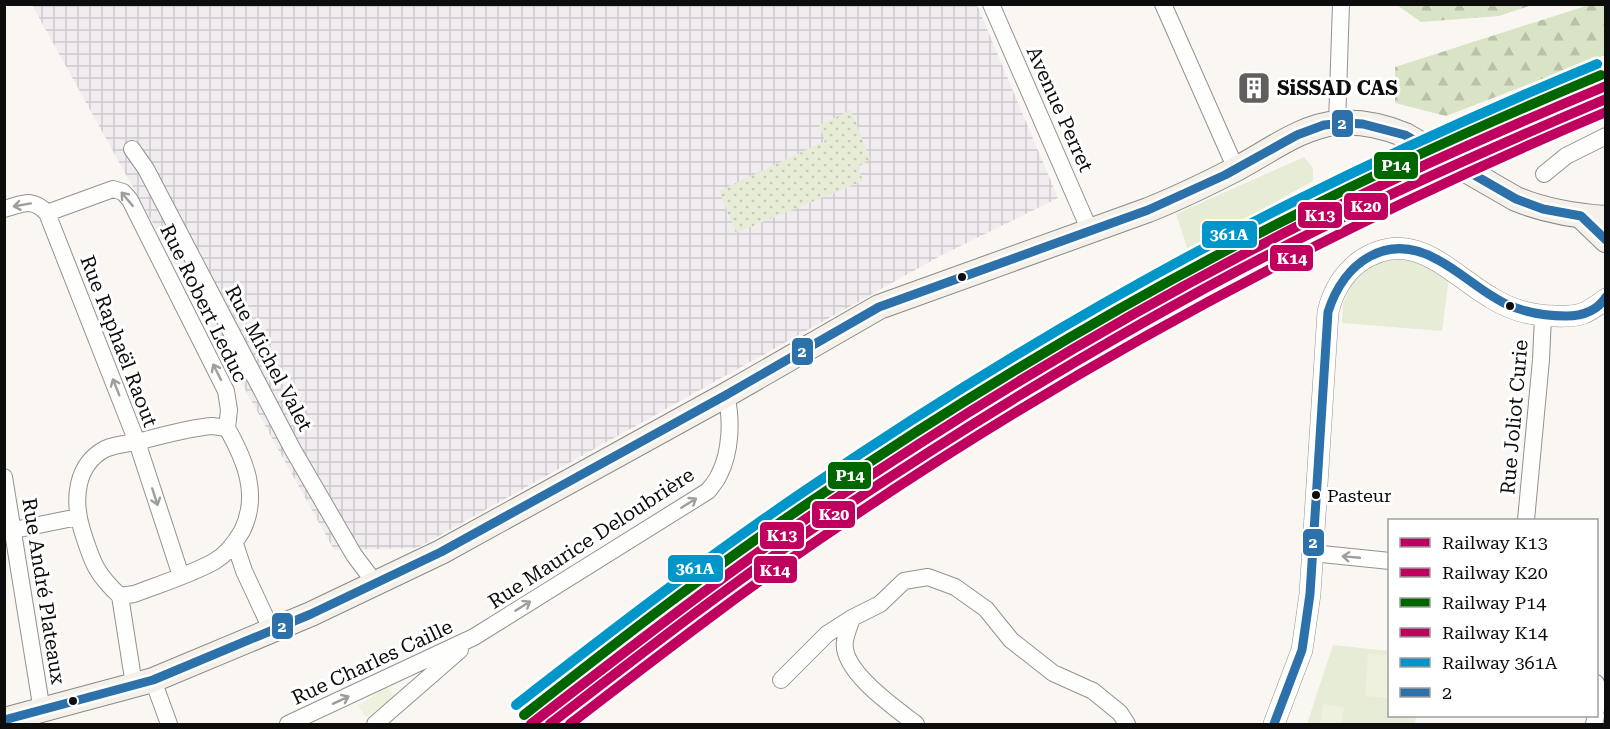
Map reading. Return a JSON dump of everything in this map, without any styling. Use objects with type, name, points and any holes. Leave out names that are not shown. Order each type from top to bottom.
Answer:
[{"type":"main road","points":[[4,720],[144,682],[272,631],[441,552],[726,395],[879,307],[1184,195],[1310,130],[1337,123],[1374,125],[1405,135],[1531,205],[1581,216],[1605,218]]},
{"type":"main road","points":[[1581,216],[1605,240]]},
{"type":"street","name":"Avenue Perret","points":[[991,4],[1090,231]]},
{"type":"street","points":[[1163,4],[1236,169]]},
{"type":"street","points":[[1337,123],[1341,4]]},
{"type":"street","points":[[1544,174],[1566,156],[1605,136]]},
{"type":"street","name":"Rue Michel Valet","points":[[132,149],[146,169],[293,450],[354,555],[375,583]]},
{"type":"street","name":"Rue Robert Leduc","points":[[47,213],[112,189],[123,192],[130,200],[226,391],[229,410],[227,428]]},
{"type":"street","points":[[4,209],[29,202],[38,204],[47,213]]},
{"type":"street","name":"Rue Raphaël Raout","points":[[47,213],[137,442],[105,449],[83,468],[77,493],[78,517],[91,557],[102,579],[120,596]]},
{"type":"street","points":[[1274,724],[1297,665],[1304,639],[1328,321],[1333,294],[1343,277],[1364,259],[1388,250],[1405,249],[1431,256],[1502,304],[1543,316],[1582,315],[1592,310],[1605,298]]},
{"type":"street","name":"Rue Joliot Curie","points":[[1526,519],[1543,316]]},
{"type":"street","name":"Rue Maurice Deloubrière","points":[[474,637],[708,491],[719,475],[729,436],[729,406],[726,395]]},
{"type":"street","points":[[169,724],[144,682],[120,596],[134,594],[181,576],[216,561],[235,544],[249,517],[252,494],[242,454],[227,428],[194,427],[137,442],[181,576]]},
{"type":"street","name":"Rue André Plateaux","points":[[4,477],[9,532],[42,711]]},
{"type":"street","points":[[9,532],[78,517]]},
{"type":"street","points":[[235,544],[244,571],[272,631]]},
{"type":"street","points":[[1312,553],[1388,561]]},
{"type":"street","points":[[781,680],[827,634],[880,604],[904,581],[928,577],[955,587],[986,609],[1011,640],[1053,673],[1093,691],[1119,713],[1126,724]]},
{"type":"street","points":[[852,618],[844,642],[846,658],[865,682],[916,724]]},
{"type":"street","points":[[375,724],[474,637]]},
{"type":"street","name":"Rue Charles Caille","points":[[288,724],[474,637]]},
{"type":"shaded area","points":[[32,5],[977,5],[1058,198],[942,255],[417,548],[334,550]]},
{"type":"green space","points":[[1592,4],[1605,5],[1605,55],[1446,116],[1395,103],[1395,67]]},
{"type":"green space","points":[[1397,5],[1532,5],[1499,16],[1421,22]]},
{"type":"green space","points":[[851,110],[870,159],[858,167],[863,181],[736,233],[719,191],[825,141],[819,125]]},
{"type":"green space","points":[[1304,157],[1313,168],[1313,181],[1188,251],[1176,214]]},
{"type":"green space","points":[[1411,257],[1449,278],[1442,331],[1342,323],[1343,304],[1355,276],[1382,258]]},
{"type":"green space","points":[[1333,645],[1388,651],[1388,717],[1416,717],[1415,724],[1307,724]]},
{"type":"green space","points":[[1368,654],[1388,655],[1388,698],[1365,696]]},
{"type":"green space","points":[[387,686],[395,697],[366,717],[358,706]]},
{"type":"green space","points":[[1323,704],[1344,707],[1341,724],[1320,724]]},
{"type":"rail line","name":"361A","points":[[516,705],[769,515],[924,412],[1044,338],[1166,268],[1291,203],[1442,131],[1597,64]]},
{"type":"rail line","name":"P14","points":[[524,715],[666,605],[776,525],[930,423],[1050,349],[1172,279],[1334,195],[1447,142],[1601,75]]},
{"type":"rail line","name":"K13","points":[[531,724],[782,535],[936,433],[1056,359],[1178,289],[1339,205],[1452,152],[1606,86]]},
{"type":"rail line","name":"K20","points":[[550,724],[687,619],[828,518],[944,442],[1063,369],[1184,300],[1307,235],[1455,165],[1606,99]]},
{"type":"rail line","name":"K14","points":[[570,724],[799,553],[1019,410],[1113,355],[1306,251],[1404,202],[1606,112]]},
{"type":"transit line","name":"2","points":[[4,720],[153,680],[311,614],[441,552],[726,395],[879,307],[1148,210],[1225,175],[1297,135],[1324,125],[1363,124],[1405,135],[1516,199],[1543,209],[1581,216],[1606,240]]},
{"type":"transit line","name":"2","points":[[1274,724],[1302,650],[1310,594],[1328,312],[1335,294],[1345,279],[1356,266],[1370,256],[1402,249],[1419,252],[1438,260],[1495,298],[1526,311],[1550,315],[1578,315],[1594,309],[1606,297]]},
{"type":"place","name":"SiSSAD CAS","points":[[1254,88]]},
{"type":"place","name":"Pasteur","points":[[1316,495]]}]
